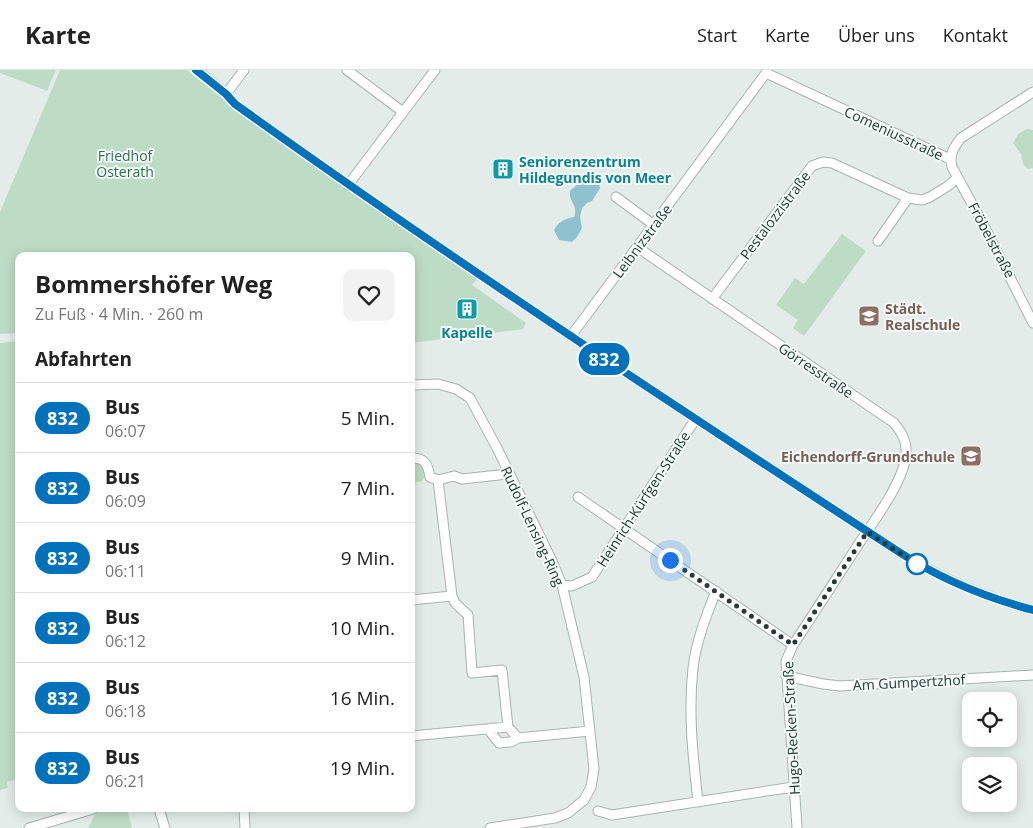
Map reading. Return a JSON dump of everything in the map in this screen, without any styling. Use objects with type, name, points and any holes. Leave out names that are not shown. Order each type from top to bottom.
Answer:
[{"type":"street","points":[[196,70],[226,94],[235,104],[348,185],[695,420],[867,532],[942,577],[989,596],[1033,610]]},
{"type":"street","points":[[226,94],[244,70]]},
{"type":"street","points":[[347,70],[403,112]]},
{"type":"street","points":[[348,185],[435,70]]},
{"type":"street","name":"Comeniusstraße","points":[[766,73],[950,159],[953,147],[961,138],[1033,92]]},
{"type":"street","name":"Leibnizstraße","points":[[571,336],[766,73]]},
{"type":"street","name":"Fröbelstraße","points":[[950,159],[957,178],[983,224],[1033,323]]},
{"type":"street","name":"Pestalozzistraße","points":[[712,299],[812,166],[823,162],[832,163],[908,198],[922,200],[948,186],[957,178]]},
{"type":"street","points":[[616,196],[654,225]]},
{"type":"street","points":[[878,241],[908,198]]},
{"type":"street","name":"Görresstraße","points":[[637,247],[894,424],[902,433],[906,444],[904,465],[892,492],[867,532]]},
{"type":"street","name":"Rudolf-Lensing-Ring","points":[[415,385],[438,384],[456,389],[470,398],[485,424],[538,530],[562,585],[584,678],[594,769],[591,786],[584,800],[568,813],[555,818],[490,828]]},
{"type":"street","name":"Heinrich-Kürfgen-Straße","points":[[562,585],[572,586],[592,577],[695,420]]},
{"type":"street","points":[[415,457],[425,461],[430,477],[438,480],[454,476],[462,479],[499,475],[508,472]]},
{"type":"street","points":[[438,480],[452,596],[455,603],[468,615],[472,672],[502,670],[508,727],[518,738]]},
{"type":"street","points":[[578,497],[793,645]]},
{"type":"street","name":"Hugo-Recken-Straße","points":[[797,828],[786,661],[793,645],[867,532]]},
{"type":"street","points":[[698,802],[690,716],[692,675],[699,640],[716,591]]},
{"type":"street","points":[[415,600],[452,596]]},
{"type":"street","name":"Am Gumpertzhof","points":[[786,676],[823,684],[848,686],[1033,675]]},
{"type":"street","points":[[415,736],[508,727]]},
{"type":"street","points":[[491,728],[491,733],[499,743],[511,742],[518,738],[590,731]]},
{"type":"street","points":[[598,811],[612,815],[793,787]]},
{"type":"street","points":[[29,828],[83,812]]},
{"type":"street","points":[[161,812],[165,828]]},
{"type":"street","points":[[244,812],[246,828]]},
{"type":"green space","points":[[0,70],[56,70],[47,91],[0,73]]},
{"type":"green space","name":"Friedhof Osterath","points":[[60,70],[187,70],[219,96],[477,279],[472,285],[526,323],[523,329],[415,342],[415,252],[15,252],[15,333],[0,334],[0,212]]},
{"type":"green space","points":[[1027,129],[1033,130],[1033,168],[1028,169],[1023,164],[1021,154],[1013,143],[1019,133]]},
{"type":"green space","points":[[842,234],[866,251],[804,336],[793,328],[798,320],[776,305],[795,278],[804,284]]},
{"type":"green space","points":[[15,341],[15,780],[7,782],[8,788],[0,790],[0,343]]},
{"type":"green space","points":[[415,461],[424,466],[426,474],[422,481],[415,482]]},
{"type":"green space","points":[[128,812],[132,828],[88,828],[96,813]]},
{"type":"water","points":[[587,176],[598,178],[600,188],[592,201],[582,208],[580,217],[582,228],[577,237],[572,242],[559,240],[554,230],[562,221],[574,217],[575,213],[570,198],[570,191]]},
{"type":"bus line","name":"832","points":[[196,70],[226,94],[235,104],[415,231],[695,420],[911,560],[959,585],[1033,610]]},
{"type":"place","name":"Seniorenzentrum Hildegundis von Meer","points":[[503,169]]},
{"type":"place","name":"Kapelle","points":[[467,309]]},
{"type":"place","name":"Städt. Realschule","points":[[869,316]]},
{"type":"place","name":"Eichendorff-Grundschule","points":[[971,456]]},
{"type":"route","points":[[670,560],[793,645],[867,532],[917,564]]}]
